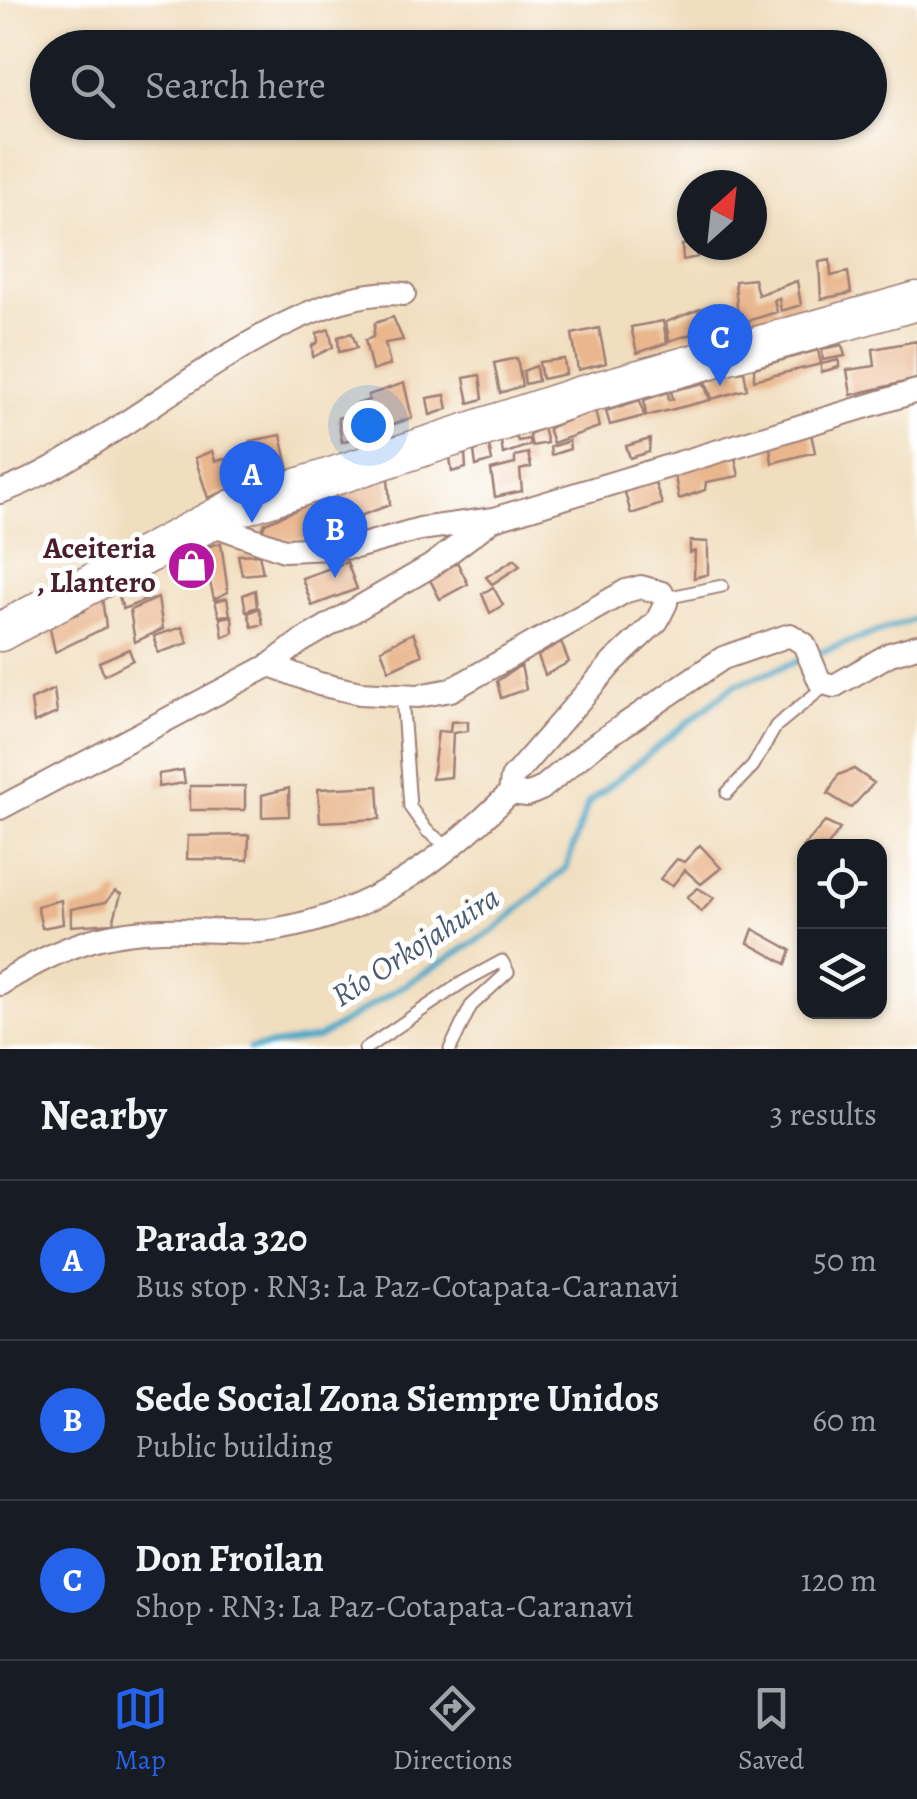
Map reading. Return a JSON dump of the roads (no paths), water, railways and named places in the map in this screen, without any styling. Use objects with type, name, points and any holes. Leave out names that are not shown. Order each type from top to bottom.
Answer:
[{"type":"highway","points":[[0,632],[206,522],[335,472],[580,396],[917,301]]},
{"type":"street","points":[[0,492],[60,464],[300,318],[357,296],[404,294]]},
{"type":"street","points":[[206,522],[284,550],[356,547],[420,529],[494,519],[917,391]]},
{"type":"street","points":[[0,808],[270,664],[300,642],[431,566],[494,519]]},
{"type":"street","points":[[0,984],[64,948],[102,934],[274,930],[316,921],[416,876],[510,793],[512,778],[614,662],[657,621],[666,598],[654,588],[626,591],[452,690],[402,695],[319,684],[270,664]]},
{"type":"street","points":[[510,793],[527,795],[541,789],[596,744],[722,658],[782,636],[798,638],[804,644],[822,684],[917,646]]},
{"type":"lane","points":[[666,598],[722,586]]},
{"type":"lane","points":[[727,793],[753,766],[776,726],[822,684]]},
{"type":"lane","points":[[402,695],[410,807],[427,832],[443,838],[451,849]]},
{"type":"lane","points":[[365,1049],[463,982],[502,962],[508,972],[471,1006],[450,1049]]},
{"type":"waterway","name":"Río Orkojahuira","points":[[815,654],[917,618]]},
{"type":"waterway","name":"Río Orkojahuira","points":[[249,1049],[318,1038],[496,929],[566,868],[588,803],[733,686],[803,659]]},
{"type":"place","name":"Don Froilan","points":[[720,386]]},
{"type":"place","name":"Parada 320","points":[[252,523]]},
{"type":"place","name":"Aceiteria , Llantero","points":[[191,565]]},
{"type":"place","name":"Sede Social Zona Siempre Unidos","points":[[335,578]]}]
